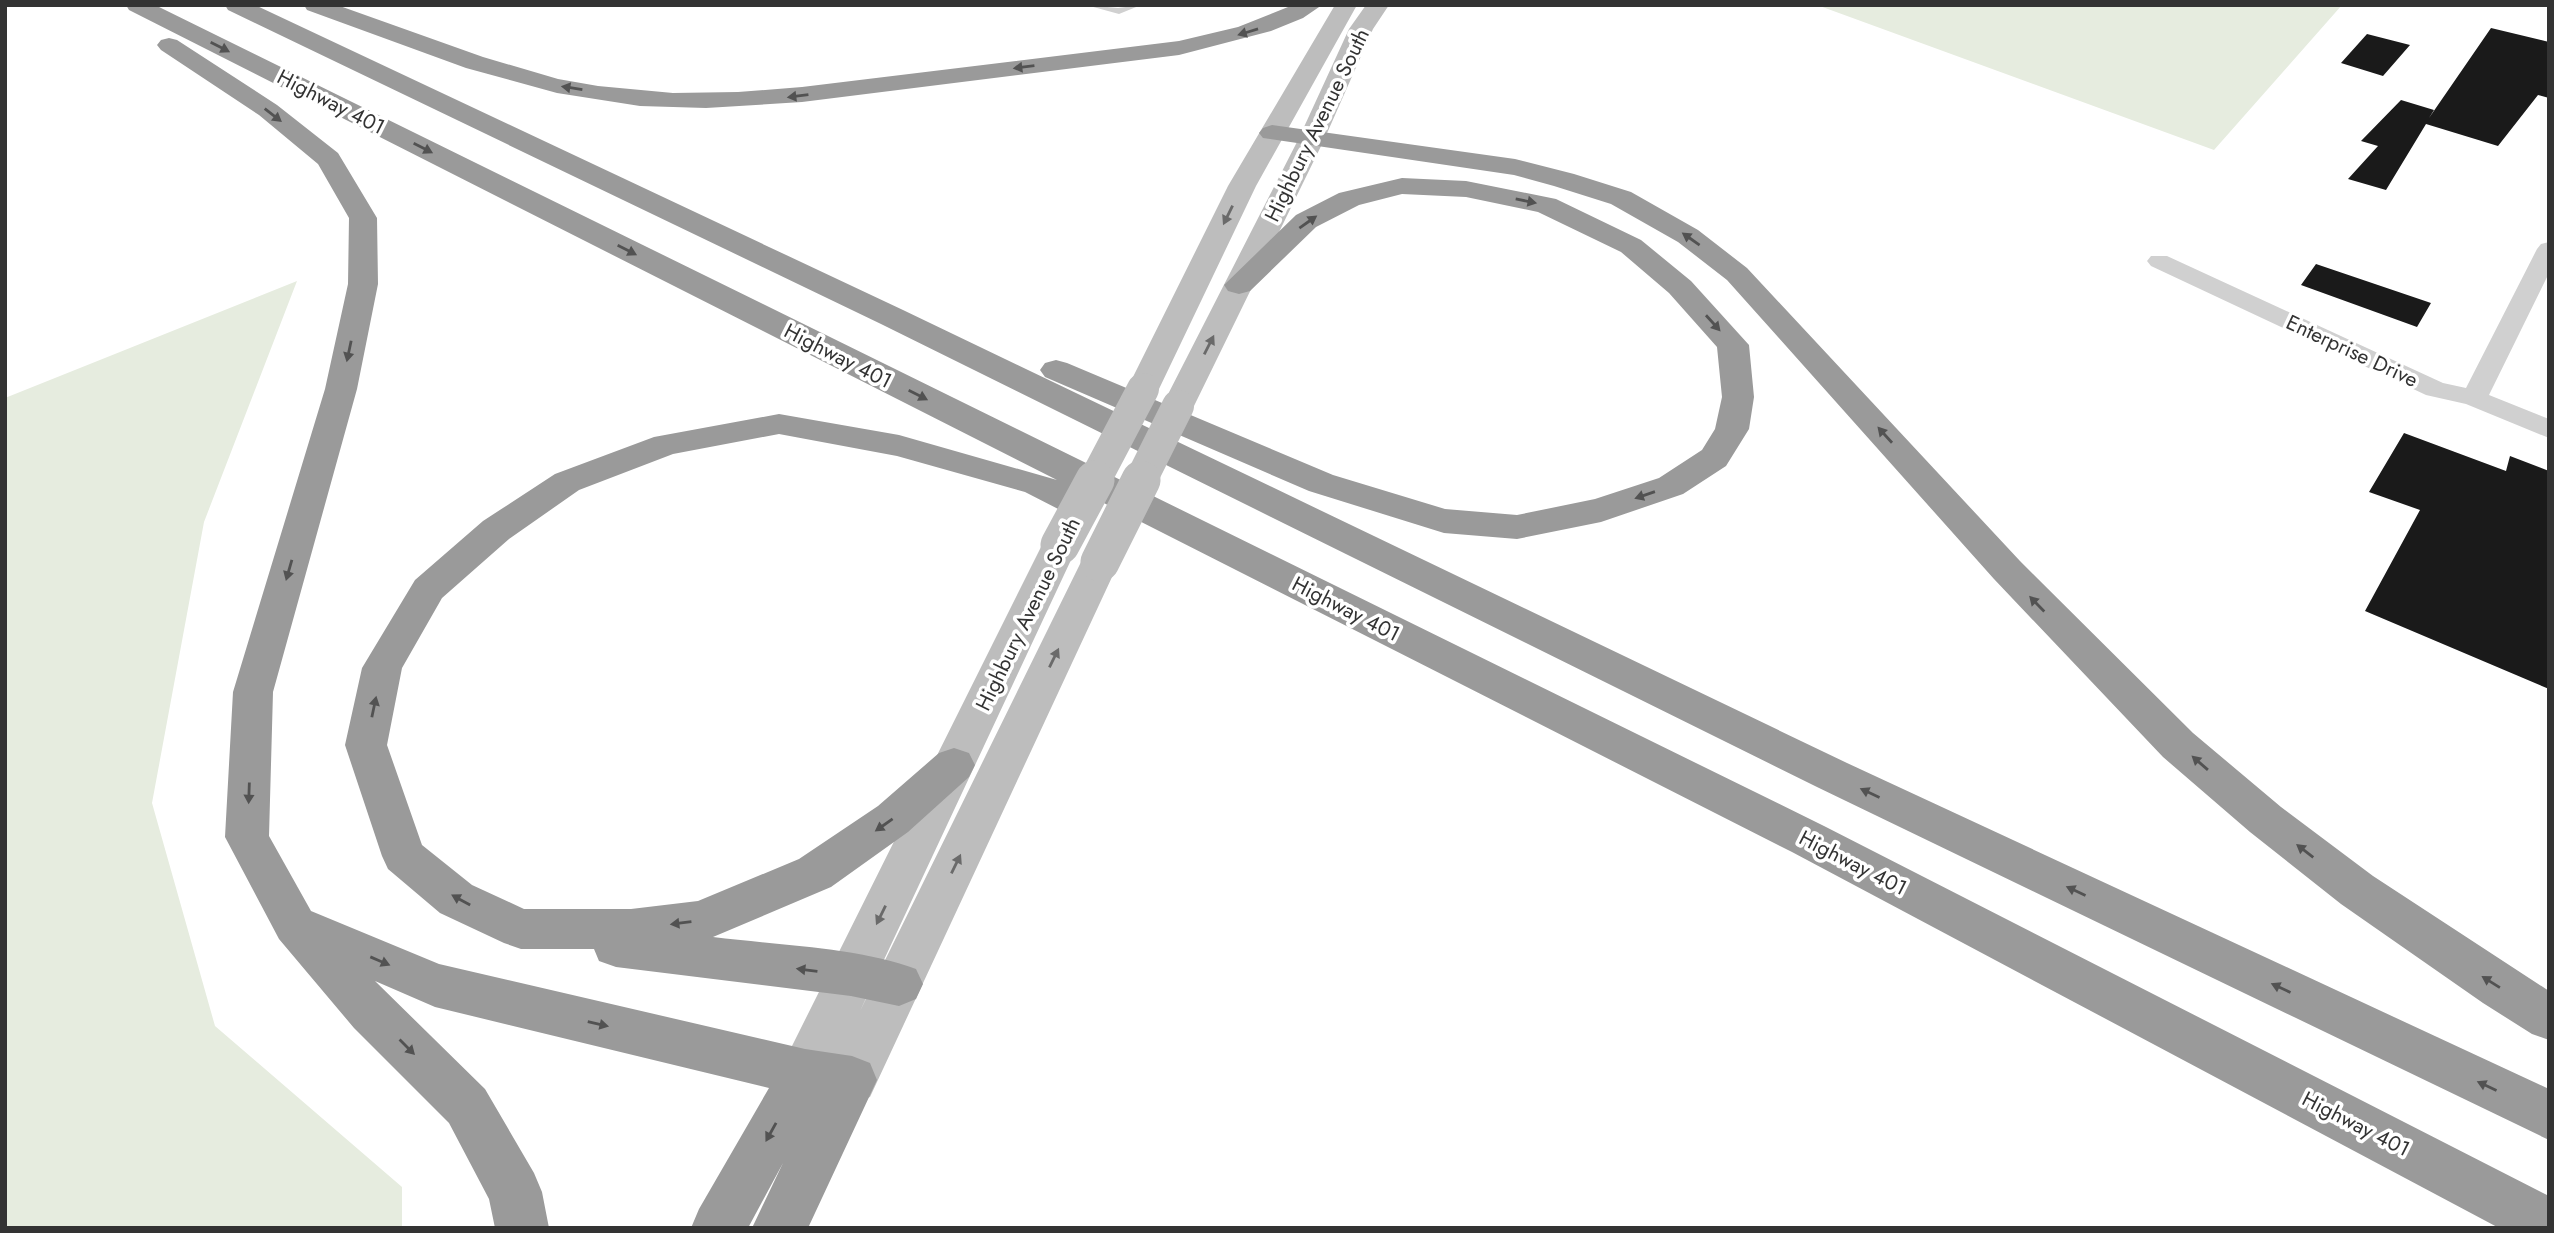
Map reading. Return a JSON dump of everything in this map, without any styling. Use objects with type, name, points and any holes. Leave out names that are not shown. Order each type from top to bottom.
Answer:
[{"type":"highway","points":[[118,5],[126,17],[268,110],[329,159],[363,218],[363,284],[341,389],[253,692],[247,837],[295,925],[371,1012],[467,1106],[515,1192],[522,1228]]},
{"type":"highway","name":"Highway 401","points":[[136,5],[1808,839],[2549,1225]]},
{"type":"highway","points":[[236,5],[739,245],[1832,775],[2549,1115]]},
{"type":"highway","points":[[315,5],[474,61],[558,86],[639,99],[695,101],[765,100],[1179,48],[1243,34],[1282,21],[1311,5]]},
{"type":"highway","points":[[1272,133],[1515,167],[1622,198],[1688,236],[1737,274],[2035,601],[2176,743],[2251,808],[2359,892],[2475,972],[2549,1018]]},
{"type":"highway","points":[[739,245],[897,302],[1321,483],[1444,521],[1517,527],[1601,510],[1671,486],[1714,458],[1732,429],[1738,397],[1732,345],[1680,287],[1632,246],[1546,205],[1466,189],[1402,186],[1362,196],[1307,221],[1239,285]]},
{"type":"highway","points":[[899,984],[851,975],[603,944],[521,929],[456,899],[404,856],[366,745],[382,668],[428,589],[496,530],[567,482],[666,445],[779,424],[900,446],[1037,484],[1572,748],[1808,839]]},
{"type":"highway","points":[[521,929],[631,929],[701,921],[815,873],[893,819],[954,765]]},
{"type":"highway","points":[[295,925],[435,985],[829,1076]]},
{"type":"highway","name":"Highbury Avenue South","points":[[718,1228],[829,1076]]},
{"type":"highway","name":"Highbury Avenue South","points":[[779,1228],[829,1076]]},
{"type":"main road","name":"Highbury Avenue South","points":[[829,1076],[851,975],[1060,545],[1143,389],[1242,186],[1346,5]]},
{"type":"main road","name":"Highbury Avenue South","points":[[829,1076],[899,984],[1100,562],[1311,140],[1361,29],[1378,5]]},
{"type":"street","points":[[2474,398],[2549,250]]},
{"type":"street","name":"Enterprise Drive","points":[[2159,261],[2435,389],[2474,398],[2549,429]]},
{"type":"lane","points":[[1090,5],[1119,11],[1137,5]]},
{"type":"shaded area","points":[[1817,5],[2342,5],[2214,150]]},
{"type":"shaded area","points":[[297,281],[204,522],[152,803],[215,1026],[402,1187],[402,1228],[5,1228],[5,398]]},
{"type":"building","points":[[2491,28],[2549,42],[2549,98],[2538,95],[2498,146],[2426,124],[2386,190],[2348,179],[2378,146],[2361,141],[2401,100],[2434,110],[2429,118]]},
{"type":"building","points":[[2367,34],[2410,45],[2383,76],[2341,63]]},
{"type":"building","points":[[2316,264],[2431,303],[2417,327],[2301,285]]},
{"type":"building","points":[[2404,433],[2506,471],[2510,456],[2549,471],[2549,689],[2365,611],[2420,510],[2369,492]]}]
